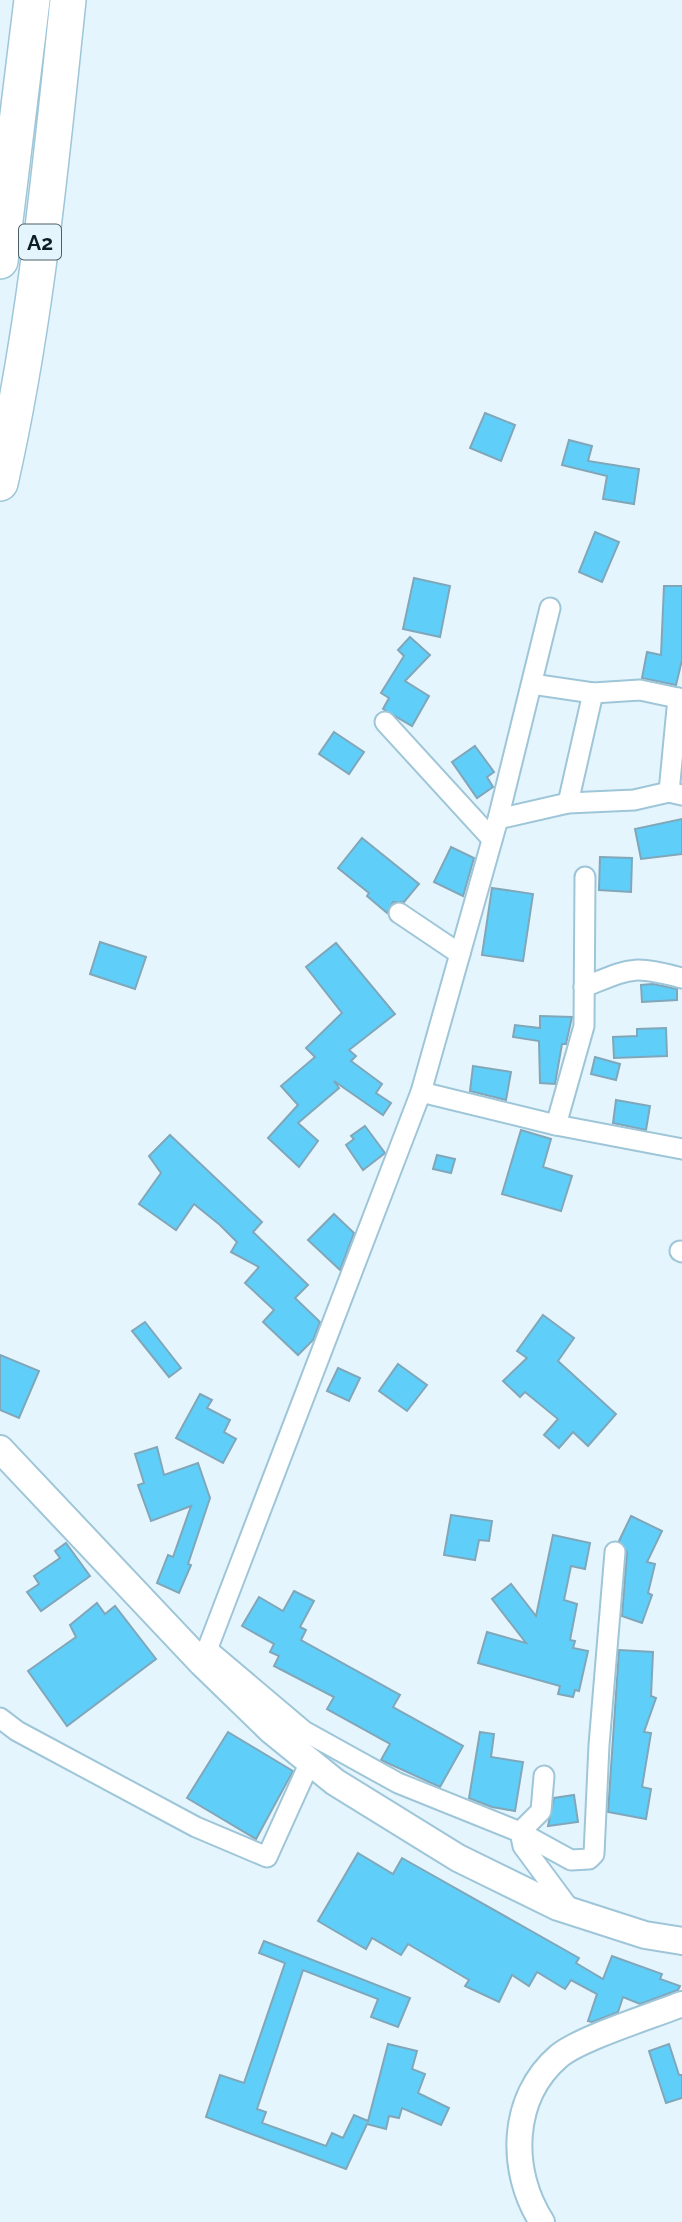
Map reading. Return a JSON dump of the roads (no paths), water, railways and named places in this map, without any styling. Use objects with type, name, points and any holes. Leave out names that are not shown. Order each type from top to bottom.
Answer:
[{"type":"highway","name":"A2","points":[[0,261],[32,0]]},
{"type":"highway","name":"A2","points":[[0,483],[24,353],[48,187],[68,0]]},
{"type":"main road","points":[[0,1450],[204,1656],[271,1730],[335,1782],[458,1858],[571,1911],[645,1935],[682,1941]]},
{"type":"street","points":[[550,608],[498,819],[421,1092],[204,1656],[304,1731],[398,1783],[520,1832],[571,1860],[589,1859],[594,1854],[599,1745],[615,1552]]},
{"type":"street","points":[[498,819],[568,803],[634,800],[676,794],[680,699],[640,690],[593,693],[532,684]]},
{"type":"street","points":[[568,803],[593,693]]},
{"type":"street","points":[[385,722],[492,839]]},
{"type":"street","points":[[555,1125],[584,1026],[584,877]]},
{"type":"street","points":[[399,913],[460,954]]},
{"type":"street","points":[[584,987],[629,969],[642,967],[682,978]]},
{"type":"street","points":[[421,1092],[555,1125],[682,1149]]},
{"type":"street","points":[[0,1718],[17,1731],[196,1827],[267,1857],[310,1762]]},
{"type":"street","points":[[520,1832],[541,1811],[544,1776]]},
{"type":"street","points":[[520,1832],[523,1846],[571,1911]]},
{"type":"street","points":[[541,2222],[530,2203],[520,2165],[521,2127],[528,2096],[559,2056],[576,2046],[682,2004]]}]
